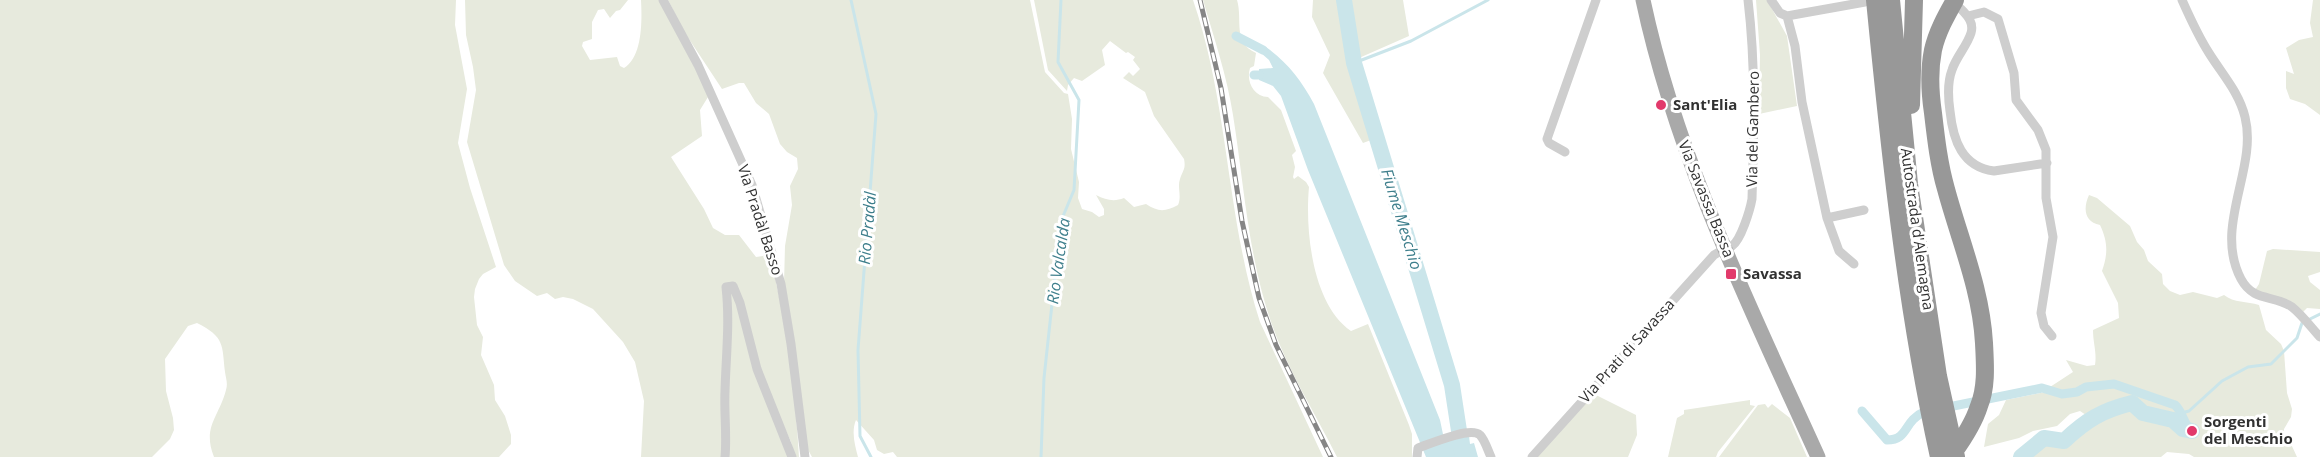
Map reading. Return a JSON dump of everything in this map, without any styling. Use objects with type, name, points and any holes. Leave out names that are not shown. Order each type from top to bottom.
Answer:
[{"type":"highway","name":"Autostrada d'Alemagna","points":[[1891,0],[1939,457]]},
{"type":"highway","points":[[1909,184],[1914,0]]},
{"type":"highway","name":"Autostrada d'Alemagna","points":[[1870,1],[1888,136],[1930,379],[1956,457]]},
{"type":"highway","points":[[1950,457],[1974,420],[1980,405],[1985,378],[1979,300],[1974,276],[1946,189],[1935,137],[1931,101],[1933,51],[1945,18],[1961,8]]},
{"type":"main road","name":"Via Savassa Bassa","points":[[1643,0],[1652,43],[1676,126],[1725,249],[1818,457]]},
{"type":"street","name":"Via Pradàl Basso","points":[[663,0],[698,65],[752,185],[781,284],[791,344],[804,457]]},
{"type":"street","points":[[1565,152],[1549,143],[1547,139],[1596,0]]},
{"type":"street","name":"Via del Gambero","points":[[1725,249],[1738,240],[1752,200],[1755,96],[1754,48],[1748,0]]},
{"type":"street","points":[[1771,0],[1780,13],[1787,16],[1870,1]]},
{"type":"street","points":[[2182,0],[2199,37],[2229,81],[2245,117],[2248,143],[2235,198],[2232,227],[2233,257],[2240,278],[2253,293],[2292,307],[2320,337]]},
{"type":"street","points":[[1961,8],[1971,21],[1971,33],[1952,70],[1948,85],[1954,140],[1965,157],[1974,165],[1986,170],[1994,171],[2047,163]]},
{"type":"street","points":[[1961,8],[1984,12],[1998,19],[2014,73],[2016,100],[2038,130],[2046,150],[2046,198],[2053,237],[2041,313],[2044,326],[2052,336]]},
{"type":"street","points":[[1787,16],[1795,46],[1802,102],[1827,218],[1839,251],[1854,264]]},
{"type":"street","points":[[1827,218],[1864,210]]},
{"type":"street","name":"Via Prati di Savassa","points":[[1532,457],[1714,255],[1725,249]]},
{"type":"street","points":[[725,457],[727,437],[725,392],[729,346],[726,287],[733,286],[740,303],[757,369],[792,457]]},
{"type":"street","points":[[1419,451],[1448,436],[1471,433],[1480,436],[1491,457]]},
{"type":"shaded area","points":[[0,0],[456,0],[455,25],[467,89],[458,143],[496,267],[483,274],[475,289],[477,325],[483,337],[481,355],[494,385],[495,400],[505,416],[511,435],[511,444],[499,457],[214,457],[210,438],[211,430],[227,388],[227,381],[220,343],[213,333],[197,323],[188,326],[165,359],[166,391],[174,430],[170,439],[152,457],[0,457]]},
{"type":"shaded area","points":[[465,0],[628,0],[610,18],[604,9],[598,10],[592,22],[592,39],[583,42],[582,46],[590,60],[617,57],[620,66],[624,68],[630,63],[638,47],[641,0],[660,0],[707,90],[708,97],[700,110],[702,136],[671,157],[704,209],[713,228],[725,235],[739,235],[756,257],[763,256],[764,247],[767,244],[788,350],[799,457],[795,457],[791,442],[767,388],[731,283],[725,307],[722,457],[641,457],[644,401],[635,362],[623,342],[593,309],[573,299],[563,297],[555,299],[547,293],[537,296],[515,281],[504,265],[467,142],[476,90],[466,35]]},
{"type":"shaded area","points":[[668,0],[1030,0],[1045,72],[1064,93],[1068,94],[1072,119],[1071,149],[1079,182],[1078,198],[1082,209],[1099,217],[1104,215],[1104,209],[1096,195],[1110,200],[1124,198],[1134,207],[1146,204],[1154,209],[1162,210],[1178,205],[1179,182],[1184,159],[1154,116],[1145,92],[1123,78],[1129,72],[1133,76],[1140,69],[1133,60],[1135,57],[1110,41],[1102,50],[1105,65],[1082,81],[1074,78],[1068,85],[1067,91],[1048,70],[1034,0],[1193,0],[1214,79],[1240,242],[1260,322],[1323,457],[897,457],[893,452],[884,454],[877,450],[874,440],[856,420],[854,434],[858,457],[812,457],[807,448],[784,284],[785,246],[792,205],[790,186],[798,169],[797,158],[780,144],[769,114],[756,103],[744,83],[722,89],[685,33]]},
{"type":"shaded area","points":[[1203,0],[1237,0],[1241,37],[1244,43],[1256,53],[1254,66],[1250,68],[1249,73],[1250,83],[1258,94],[1268,97],[1281,110],[1296,151],[1292,155],[1295,167],[1293,177],[1294,179],[1298,176],[1309,187],[1310,244],[1320,285],[1327,303],[1338,319],[1351,331],[1368,324],[1412,434],[1412,457],[1337,457],[1285,357],[1271,322],[1257,271],[1230,100]]},
{"type":"shaded area","points":[[1313,0],[1340,0],[1350,62],[1371,140],[1363,143],[1323,73],[1330,55],[1312,17]]},
{"type":"shaded area","points":[[1351,0],[1403,0],[1409,36],[1359,58]]},
{"type":"shaded area","points":[[1756,0],[1767,0],[1787,36],[1797,106],[1759,114],[1760,55]]},
{"type":"shaded area","points":[[2313,0],[2320,0],[2320,115],[2305,104],[2290,99],[2286,88],[2286,71],[2294,74],[2286,48],[2299,40],[2313,37],[2310,23]]},
{"type":"shaded area","points":[[2089,195],[2097,198],[2130,226],[2148,261],[2162,274],[2163,284],[2170,291],[2180,295],[2193,292],[2217,298],[2224,295],[2236,301],[2259,305],[2266,330],[2281,344],[2284,351],[2287,393],[2292,409],[2291,417],[2284,429],[2284,436],[2297,457],[2194,457],[2189,454],[2167,452],[2161,457],[2013,457],[2042,438],[2058,442],[2073,437],[2091,421],[2080,411],[2070,414],[2057,426],[2033,431],[2019,438],[1984,447],[1988,424],[1999,415],[2006,400],[2050,391],[2050,387],[2073,372],[2066,360],[2087,366],[2095,365],[2093,330],[2119,318],[2118,303],[2102,271],[2106,253],[2105,237],[2100,225],[2091,221],[2086,214]]},
{"type":"shaded area","points":[[2273,249],[2320,252],[2320,272],[2308,276],[2310,282],[2320,290],[2320,309],[2307,308],[2303,312],[2255,290],[2259,284],[2267,251]]},
{"type":"shaded area","points":[[728,292],[732,292],[789,457],[728,457]]},
{"type":"shaded area","points":[[1592,393],[1636,415],[1637,435],[1628,457],[1536,457]]},
{"type":"shaded area","points":[[1750,400],[1750,405],[1755,406],[1716,457],[1668,457],[1677,418],[1684,414],[1684,410]]},
{"type":"shaded area","points":[[1765,404],[1768,408],[1772,404],[1790,418],[1807,457],[1719,457],[1758,405]]},
{"type":"water","points":[[1266,47],[1293,72],[1314,104],[1440,420],[1444,439],[1469,436],[1470,444],[1474,443],[1478,457],[1426,457],[1308,170],[1281,96],[1273,86],[1259,80],[1259,69],[1273,68],[1269,60],[1261,53]]},
{"type":"waterway","name":"Rio Pradàl","points":[[851,0],[876,114],[858,350],[860,436],[871,457]]},
{"type":"waterway","name":"Rio Valcalda","points":[[1041,457],[1044,378],[1061,221],[1074,190],[1079,100],[1058,62],[1061,0]]},
{"type":"waterway","name":"Fiume Meschio","points":[[1344,0],[1354,63],[1452,385],[1463,457]]},
{"type":"waterway","points":[[1354,63],[1411,41],[1488,0]]},
{"type":"waterway","points":[[1236,36],[1263,50]]},
{"type":"waterway","points":[[1254,75],[1259,75]]},
{"type":"waterway","points":[[2164,418],[2189,411],[2222,381],[2248,367],[2271,364],[2297,338],[2302,323],[2320,314]]},
{"type":"waterway","points":[[1862,411],[1887,440],[1903,434],[1912,420],[1924,412],[2042,388],[2062,394],[2077,392],[2086,387],[2114,384],[2175,405],[2192,431]]},
{"type":"waterway","points":[[2021,457],[2044,438],[2064,441],[2095,417],[2132,403],[2143,413],[2173,420],[2183,429],[2192,431]]},
{"type":"railway","points":[[1200,0],[1221,88],[1242,221],[1259,298],[1276,345],[1331,457]]},
{"type":"place","name":"Sant'Elia","points":[[1661,105]]},
{"type":"place","name":"Savassa","points":[[1731,274]]},
{"type":"place","name":"Sorgenti del Meschio","points":[[2192,431]]}]
